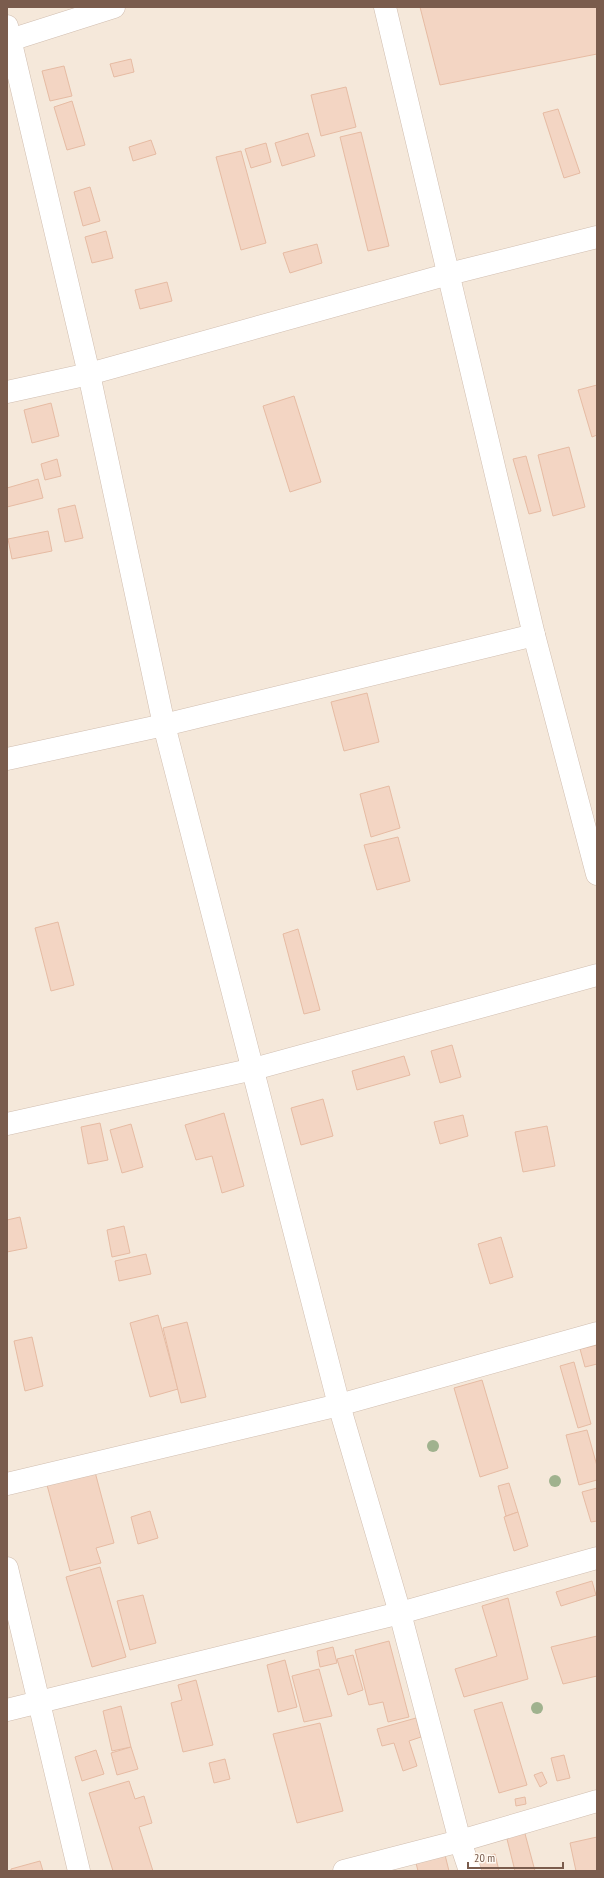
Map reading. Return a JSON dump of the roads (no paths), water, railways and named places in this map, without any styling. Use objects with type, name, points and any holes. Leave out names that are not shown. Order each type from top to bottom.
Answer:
[{"type":"street","points":[[114,7],[8,36],[89,374],[164,725],[254,1069],[339,1405],[400,1613],[460,1841],[470,1871]]},
{"type":"street","points":[[385,7],[534,635],[597,874]]},
{"type":"street","points":[[7,392],[89,374],[449,274],[597,237]]},
{"type":"street","points":[[7,759],[164,725],[534,635]]},
{"type":"street","points":[[7,1124],[254,1069],[597,976]]},
{"type":"street","points":[[7,1484],[339,1405],[597,1333]]},
{"type":"street","points":[[7,1710],[400,1613],[597,1558]]},
{"type":"street","points":[[7,1568],[79,1871]]},
{"type":"street","points":[[344,1871],[460,1841],[597,1801]]}]
